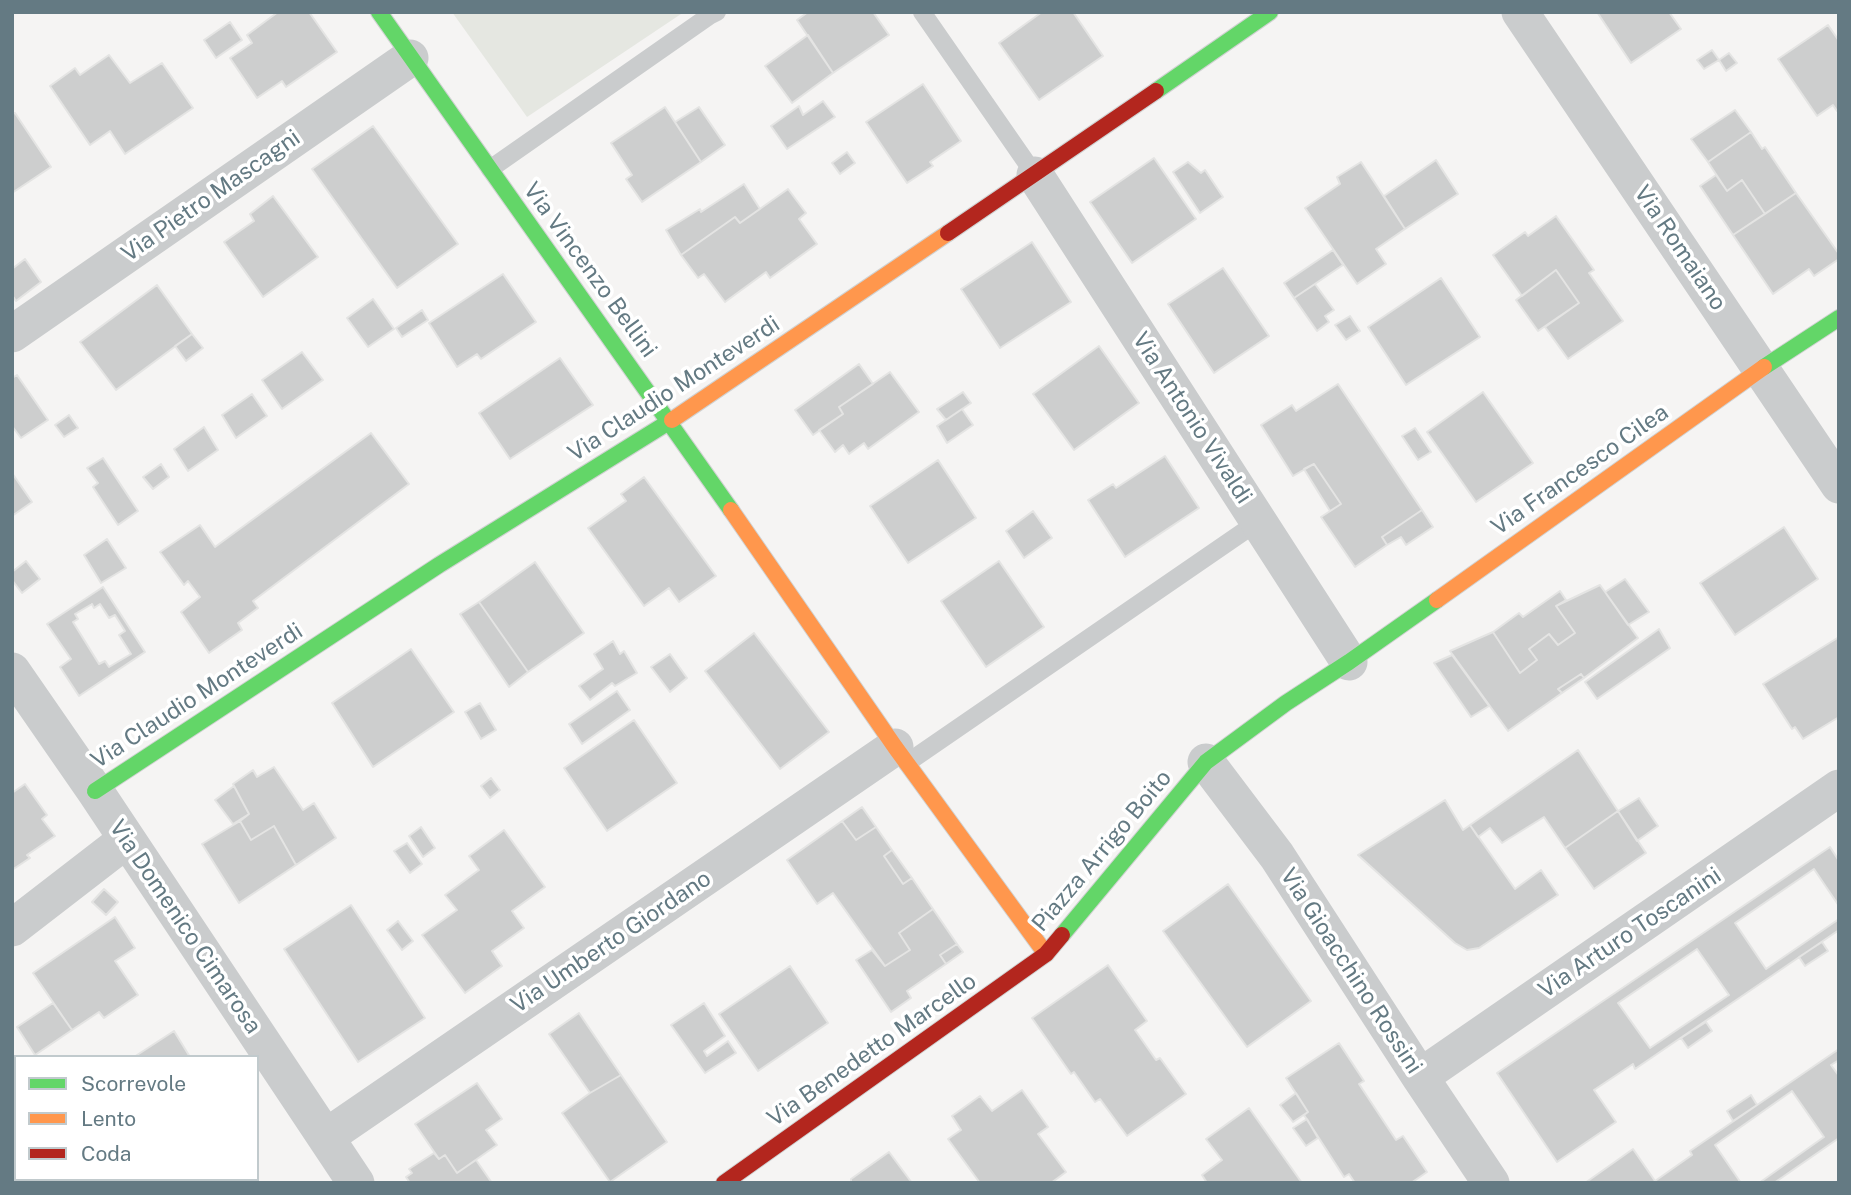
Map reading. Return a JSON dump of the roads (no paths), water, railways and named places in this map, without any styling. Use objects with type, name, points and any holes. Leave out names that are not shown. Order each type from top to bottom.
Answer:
[{"type":"street","name":"Via Vincenzo Bellini","points":[[379,12],[670,421],[901,755]]},
{"type":"street","name":"Via Claudio Monteverdi","points":[[95,791],[439,565],[670,421],[1035,175],[1269,12]]},
{"type":"street","name":"Via Romaiano","points":[[1520,12],[1839,485]]},
{"type":"street","name":"Via Pietro Mascagni","points":[[12,334],[410,58]]},
{"type":"street","name":"Via Antonio Vivaldi","points":[[1035,175],[1352,667]]},
{"type":"street","name":"Via Francesco Cilea","points":[[1352,667],[1761,369],[1839,318]]},
{"type":"street","name":"Piazza Arrigo Boito","points":[[901,755],[1046,954],[1206,762],[1286,703],[1352,667]]},
{"type":"street","name":"Via Domenico Cimarosa","points":[[12,671],[356,1183]]},
{"type":"street","name":"Via Umberto Giordano","points":[[326,1138],[901,755]]},
{"type":"street","name":"Via Gioacchino Rossini","points":[[1206,762],[1277,856],[1491,1183]]},
{"type":"street","name":"Via Arturo Toscanini","points":[[1420,1077],[1839,788]]},
{"type":"street","points":[[12,928],[127,840]]},
{"type":"street","name":"Via Benedetto Marcello","points":[[724,1183],[1046,954]]},
{"type":"lane","points":[[490,169],[717,12]]},
{"type":"lane","points":[[922,12],[1035,175]]},
{"type":"lane","points":[[901,755],[1259,521]]}]
